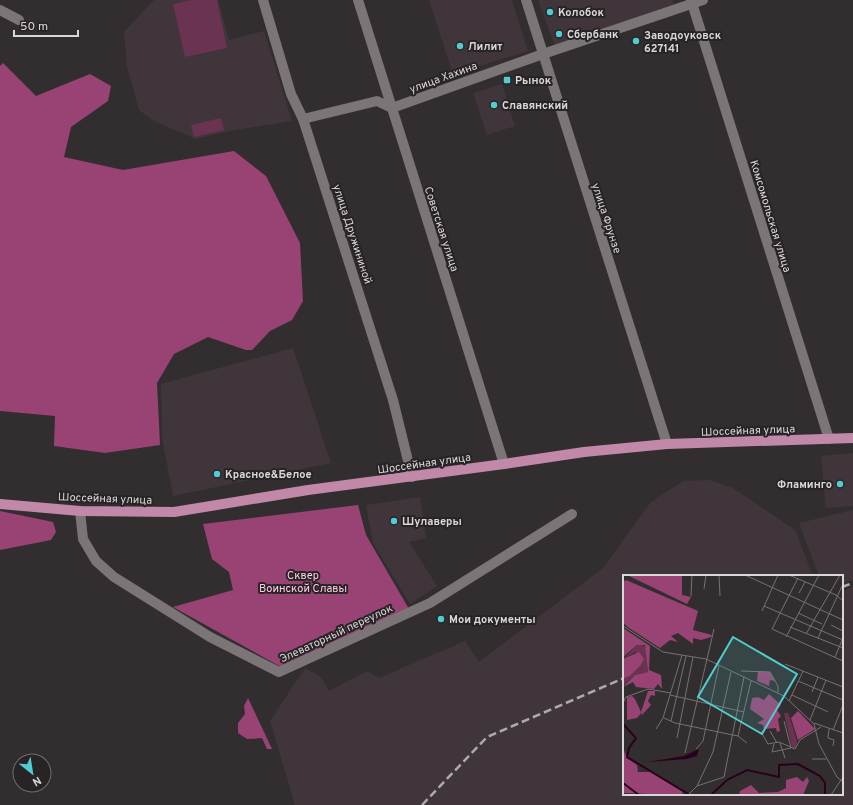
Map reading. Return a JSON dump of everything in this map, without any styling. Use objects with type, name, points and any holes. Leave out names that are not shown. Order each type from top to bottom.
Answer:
[{"type":"main road","name":"Шоссейная улица","points":[[0,504],[80,511],[174,512],[308,490],[412,477],[584,452],[666,444],[853,438]]},
{"type":"street","name":"улица Дружининой","points":[[263,0],[291,94],[303,119],[393,400],[412,477]]},
{"type":"street","name":"Советская улица","points":[[358,0],[504,464]]},
{"type":"street","name":"улица Фрунзе","points":[[526,0],[666,444]]},
{"type":"street","name":"улица Хахина","points":[[392,108],[691,2],[703,0]]},
{"type":"street","name":"Комсомольская улица","points":[[691,2],[829,439]]},
{"type":"street","points":[[0,10],[19,20]]},
{"type":"street","points":[[303,119],[377,101],[392,108]]},
{"type":"street","name":"Элеваторный переулок","points":[[80,511],[83,539],[96,561],[114,577],[210,638],[279,672],[430,603],[572,514]]},
{"type":"shaded area","points":[[154,0],[218,0],[229,40],[264,31],[292,121],[229,131],[196,139],[154,121],[139,110],[127,67],[124,32]]},
{"type":"shaded area","points":[[191,0],[217,0],[227,48],[185,57],[173,4]]},
{"type":"shaded area","points":[[429,0],[512,0],[528,51],[453,74]]},
{"type":"shaded area","points":[[538,0],[672,0],[674,4],[555,46]]},
{"type":"shaded area","points":[[502,84],[515,126],[487,135],[473,93]]},
{"type":"shaded area","points":[[221,118],[224,130],[194,137],[191,125]]},
{"type":"shaded area","points":[[293,348],[331,463],[173,496],[162,438],[161,384]]},
{"type":"shaded area","points":[[853,453],[853,506],[826,508],[821,456]]},
{"type":"shaded area","points":[[709,480],[733,488],[795,530],[813,575],[623,575],[623,795],[843,795],[843,591],[853,587],[853,805],[295,805],[270,721],[305,668],[321,677],[329,691],[367,671],[379,678],[465,641],[479,662],[603,568],[651,502],[683,481]]},
{"type":"shaded area","points":[[420,497],[426,538],[409,542],[437,586],[410,604],[373,543],[366,505]]},
{"type":"shaded area","points":[[853,510],[853,580],[843,584],[843,575],[819,575],[799,523]]},
{"type":"green space","points":[[3,63],[36,96],[90,74],[111,86],[108,101],[71,127],[64,157],[123,170],[234,151],[266,176],[300,243],[303,301],[292,320],[270,331],[252,350],[246,350],[208,337],[174,354],[157,383],[160,445],[105,453],[54,446],[55,416],[0,411],[0,66]]},
{"type":"green space","name":"Сквер Воинской Славы","points":[[358,505],[366,535],[409,609],[281,667],[173,607],[233,590],[229,572],[212,559],[203,524]]},
{"type":"green space","points":[[0,511],[53,522],[56,532],[51,540],[0,550]]},
{"type":"green space","points":[[248,698],[272,749],[267,749],[262,738],[247,739],[238,733],[238,723],[245,714],[244,706]]},
{"type":"railway","points":[[843,587],[853,583]]},
{"type":"railway","points":[[422,805],[487,737],[623,678]]},
{"type":"place","name":"Колобок","points":[[550,12]]},
{"type":"place","name":"Сбербанк","points":[[559,34]]},
{"type":"place","name":"Заводоуковск 627141","points":[[636,41]]},
{"type":"place","name":"Лилит","points":[[460,46]]},
{"type":"place","name":"Рынок","points":[[507,80]]},
{"type":"place","name":"Славянский","points":[[494,105]]},
{"type":"place","name":"Красное&Белое","points":[[217,474]]},
{"type":"place","name":"Фламинго","points":[[840,484]]},
{"type":"place","name":"Шулаверы","points":[[394,521]]},
{"type":"place","name":"Мои документы","points":[[441,619]]}]
